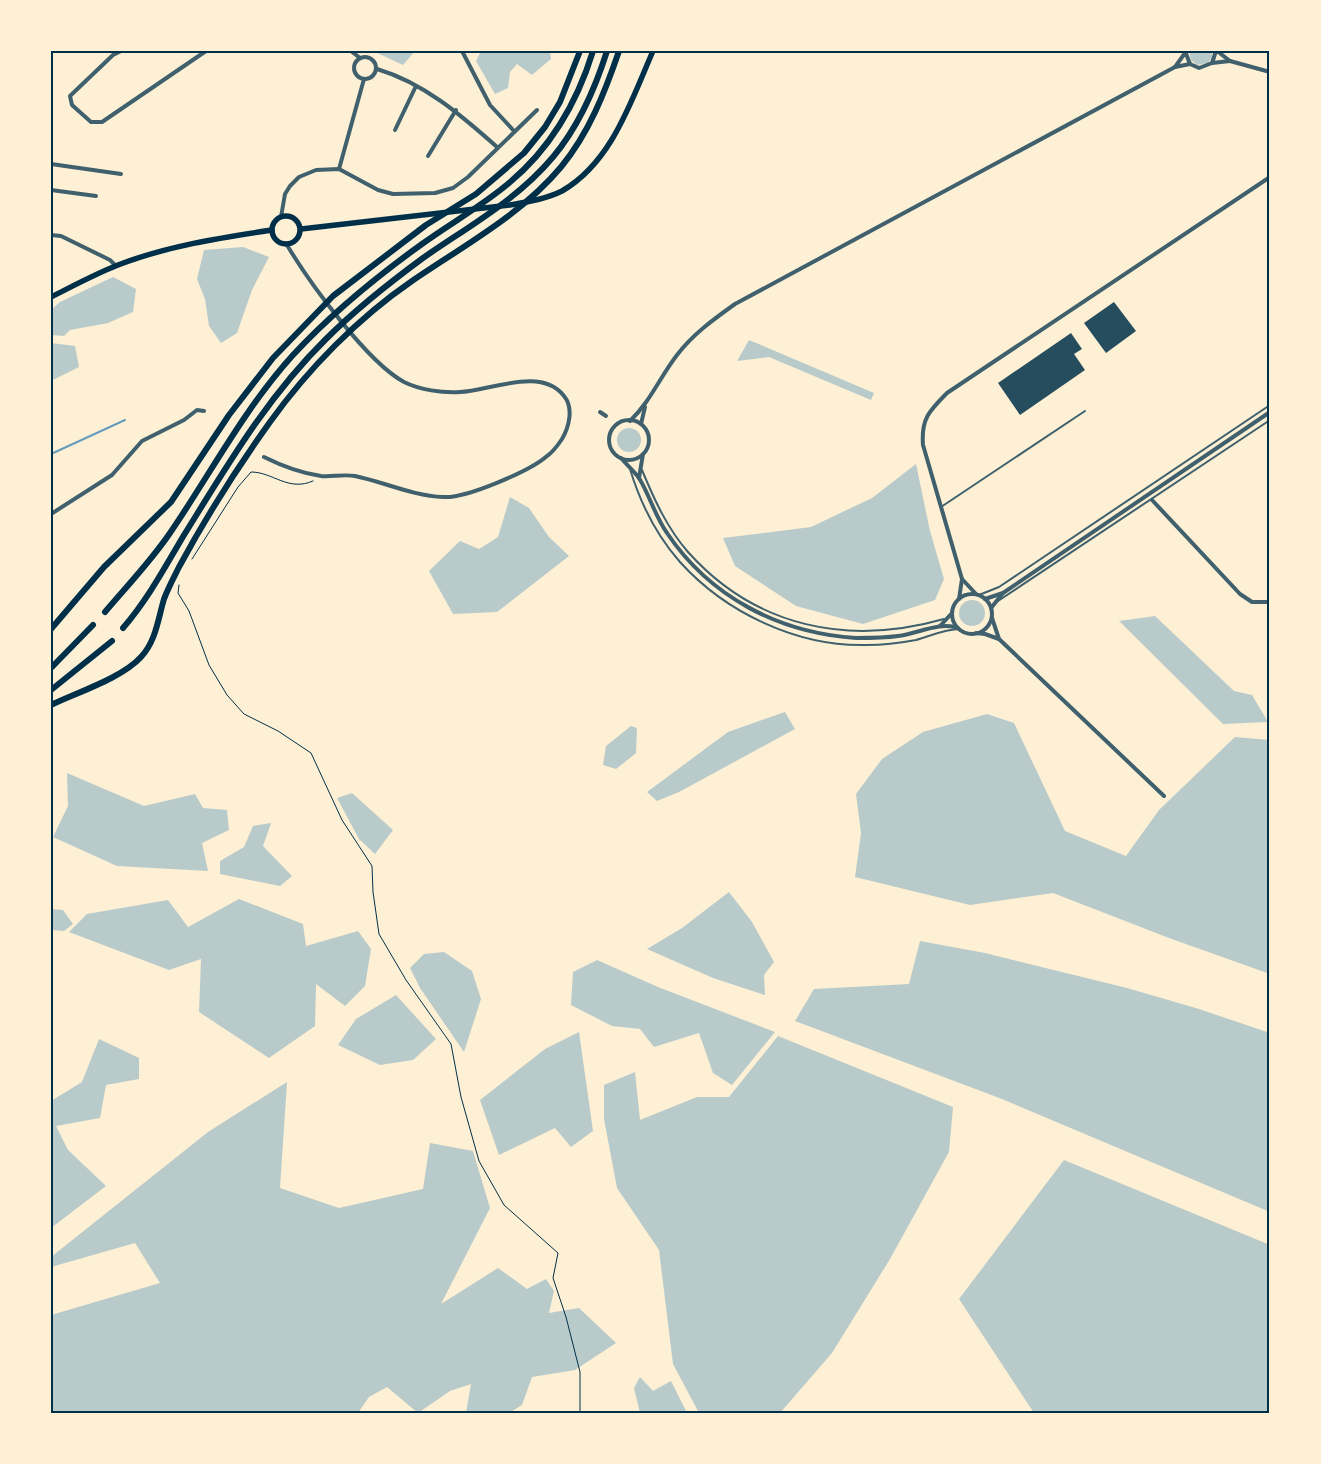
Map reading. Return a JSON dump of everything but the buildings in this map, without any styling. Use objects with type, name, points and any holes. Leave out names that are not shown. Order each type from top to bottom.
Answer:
[{"type":"highway","points":[[51,629],[104,567],[171,502],[229,415],[272,358],[333,296],[426,225],[476,194],[524,153],[560,102],[573,75],[580,51]]},
{"type":"highway","points":[[105,612],[169,534],[249,410],[291,357],[347,301],[422,244],[510,183],[532,162],[553,137],[567,114],[586,76],[594,51]]},
{"type":"highway","points":[[123,628],[154,588],[259,416],[297,368],[371,297],[510,200],[533,179],[554,156],[576,126],[590,98],[607,51]]},
{"type":"highway","points":[[51,705],[123,672],[143,655],[156,631],[165,597],[180,567],[231,481],[271,421],[325,356],[373,311],[410,282],[508,216],[561,167],[596,112],[619,51]]},
{"type":"highway","points":[[51,668],[93,625]]},
{"type":"highway","points":[[51,690],[112,640]]},
{"type":"main road","points":[[301,229],[510,205],[542,199],[570,185],[588,172],[604,152],[629,105],[653,51]]},
{"type":"main road","points":[[281,217],[292,217],[298,222],[301,229],[299,238],[287,245],[275,239],[272,230],[274,222],[281,217]]},
{"type":"main road","points":[[51,297],[116,266],[185,244],[272,230]]},
{"type":"street","points":[[121,51],[113,55],[70,96],[72,105],[91,122],[102,122],[206,51]]},
{"type":"street","points":[[351,51],[360,58],[371,58],[375,63],[376,69],[372,77],[364,79],[354,71],[354,64],[360,58]]},
{"type":"street","points":[[462,51],[490,105],[514,131]]},
{"type":"street","points":[[1212,63],[1216,51],[1230,61],[1270,72]]},
{"type":"street","points":[[1185,52],[1190,64]]},
{"type":"street","points":[[1175,67],[1185,52]]},
{"type":"street","points":[[999,639],[985,634],[966,633],[959,628],[940,626],[899,636],[848,637],[800,629],[756,612],[712,582],[680,551],[654,513],[639,478],[613,452],[609,437],[616,425],[630,420],[644,406],[678,354],[711,321],[735,304],[1175,67],[1190,64],[1204,68],[1212,63],[1230,61]]},
{"type":"street","points":[[376,69],[390,73],[416,86],[456,110],[497,147]]},
{"type":"street","points":[[339,169],[364,79]]},
{"type":"street","points":[[394,130],[416,86]]},
{"type":"street","points":[[428,156],[456,110]]},
{"type":"street","points":[[281,217],[285,194],[299,177],[316,170],[339,169],[378,190],[393,194],[435,193],[453,188],[468,177],[537,110]]},
{"type":"street","points":[[51,164],[121,174]]},
{"type":"street","points":[[940,626],[952,612],[959,599],[962,579],[922,435],[923,424],[931,409],[947,393],[1270,177]]},
{"type":"street","points":[[51,190],[96,196]]},
{"type":"street","points":[[51,235],[61,236],[110,260],[116,266]]},
{"type":"street","points":[[264,457],[299,472],[323,476],[346,475],[364,478],[380,481],[421,495],[445,498],[469,494],[528,468],[547,457],[559,444],[567,431],[569,406],[565,396],[542,383],[520,381],[460,392],[430,390],[405,382],[383,367],[360,344],[316,288],[287,245]]},
{"type":"street","points":[[641,424],[644,406]]},
{"type":"street","points":[[51,514],[112,475],[142,441],[184,420],[197,410],[204,410]]},
{"type":"street","points":[[600,412],[606,416]]},
{"type":"street","points":[[986,599],[1003,593],[1270,412]]},
{"type":"street","points":[[630,420],[641,424],[645,429],[649,442],[643,454],[639,478]]},
{"type":"street","points":[[621,458],[633,459],[643,454]]},
{"type":"street","points":[[1152,500],[1240,594],[1252,602],[1270,602]]},
{"type":"street","points":[[962,579],[977,595],[986,599],[991,608],[993,626],[999,639],[1164,796]]},
{"type":"street","points":[[991,608],[1003,593]]},
{"type":"street","points":[[959,599],[966,595],[977,595]]},
{"type":"street","points":[[952,612],[959,628]]},
{"type":"street","points":[[976,633],[987,627],[992,616]]},
{"type":"lane","points":[[977,595],[999,587],[1270,405]]},
{"type":"lane","points":[[941,507],[1085,411]]},
{"type":"lane","points":[[996,602],[1270,420]]},
{"type":"lane","points":[[629,467],[660,535],[680,562],[703,584],[752,617],[813,639],[865,645],[914,640],[959,628]]},
{"type":"lane","points":[[641,468],[654,500],[687,550],[706,570],[726,586],[770,612],[796,622],[853,632],[882,632],[946,619]]},
{"type":"path","points":[[188,564],[238,487],[251,472],[261,472],[278,481],[293,484],[310,482],[323,476]]},
{"type":"path","points":[[179,578],[178,593],[188,611],[209,665],[227,695],[244,714],[278,730],[311,753],[342,820],[372,866],[373,892],[379,934],[406,980],[451,1044],[461,1097],[479,1161],[504,1205],[558,1253],[553,1278],[566,1317],[580,1372],[580,1413]]},
{"type":"shaded area","points":[[373,51],[415,51],[403,65]]},
{"type":"shaded area","points":[[481,51],[550,51],[551,59],[532,75],[517,64],[510,72],[508,88],[495,94],[476,61]]},
{"type":"shaded area","points":[[1189,51],[1212,51],[1212,57],[1208,63],[1197,65],[1191,60]]},
{"type":"shaded area","points":[[243,247],[269,257],[252,290],[237,333],[221,343],[209,326],[205,299],[197,279],[204,250]]},
{"type":"shaded area","points":[[113,277],[136,289],[133,312],[108,323],[70,330],[64,336],[51,335],[51,310],[60,302]]},
{"type":"shaded area","points":[[749,340],[874,393],[871,400],[769,357],[737,361]]},
{"type":"shaded area","points":[[51,343],[75,346],[79,367],[51,381]]},
{"type":"shaded area","points":[[629,428],[634,429],[640,435],[640,445],[634,451],[629,452],[624,451],[618,445],[617,440],[618,435],[624,429]]},
{"type":"shaded area","points":[[916,464],[930,531],[944,579],[935,600],[863,624],[796,606],[735,566],[723,538],[811,527],[872,498]]},
{"type":"shaded area","points":[[510,497],[529,508],[549,537],[569,556],[497,612],[453,614],[429,571],[460,541],[479,549],[498,537]]},
{"type":"shaded area","points":[[972,600],[981,604],[985,613],[981,622],[972,626],[963,622],[959,613],[963,604]]},
{"type":"shaded area","points":[[1155,616],[1234,691],[1252,695],[1268,722],[1223,724],[1119,621]]},
{"type":"shaded area","points":[[785,712],[795,729],[679,792],[657,801],[647,792],[728,732]]},
{"type":"shaded area","points":[[987,714],[1014,723],[1065,831],[1126,856],[1159,810],[1235,737],[1270,740],[1270,974],[1169,938],[1053,893],[970,905],[855,877],[861,833],[856,794],[882,759],[923,732]]},
{"type":"shaded area","points":[[631,726],[637,728],[636,753],[616,769],[603,765],[606,746]]},
{"type":"shaded area","points":[[67,773],[144,806],[195,794],[203,808],[227,810],[229,830],[202,843],[208,871],[117,866],[53,837],[68,806]]},
{"type":"shaded area","points":[[352,793],[393,830],[375,854],[359,839],[337,798]]},
{"type":"shaded area","points":[[271,823],[263,846],[292,876],[280,886],[220,874],[220,861],[244,847],[253,826]]},
{"type":"shaded area","points":[[729,892],[752,922],[774,962],[764,975],[765,995],[713,978],[647,949],[682,928]]},
{"type":"shaded area","points":[[239,899],[303,924],[306,946],[358,931],[371,949],[365,986],[345,1006],[316,984],[315,1026],[269,1058],[199,1012],[201,959],[169,970],[69,932],[87,914],[168,900],[188,927]]},
{"type":"shaded area","points":[[51,909],[63,910],[73,924],[64,931],[51,930]]},
{"type":"shaded area","points":[[920,941],[985,953],[1127,988],[1199,1009],[1270,1033],[1270,1212],[1002,1099],[795,1021],[814,989],[909,984]]},
{"type":"shaded area","points":[[444,952],[472,971],[481,999],[464,1052],[420,988],[410,968],[424,954]]},
{"type":"shaded area","points":[[597,960],[658,987],[775,1032],[732,1085],[713,1073],[699,1033],[654,1047],[640,1029],[612,1026],[571,1005],[573,972]]},
{"type":"shaded area","points":[[396,995],[436,1039],[413,1060],[380,1065],[338,1045],[356,1019]]},
{"type":"shaded area","points":[[579,1032],[593,1131],[571,1147],[555,1128],[499,1155],[480,1100],[545,1049]]},
{"type":"shaded area","points":[[778,1036],[953,1107],[949,1152],[890,1259],[832,1353],[780,1413],[699,1413],[673,1364],[659,1250],[617,1188],[604,1119],[604,1085],[635,1072],[640,1120],[697,1097],[729,1097]]},
{"type":"shaded area","points":[[99,1039],[139,1058],[139,1079],[106,1085],[100,1118],[56,1126],[68,1150],[106,1186],[51,1228],[51,1101],[82,1082]]},
{"type":"shaded area","points":[[287,1082],[280,1188],[339,1208],[423,1189],[430,1143],[473,1151],[490,1208],[441,1304],[498,1268],[527,1289],[546,1279],[554,1291],[549,1313],[579,1308],[616,1343],[575,1370],[532,1377],[522,1405],[509,1413],[466,1413],[471,1384],[450,1391],[418,1413],[387,1387],[369,1397],[358,1413],[51,1413],[51,1315],[160,1283],[135,1243],[51,1267],[51,1257],[208,1132]]},
{"type":"shaded area","points":[[1064,1160],[1270,1245],[1270,1413],[1034,1413],[959,1299]]},
{"type":"shaded area","points":[[640,1377],[653,1391],[671,1381],[687,1413],[640,1413],[634,1388]]},
{"type":"waterway","points":[[51,454],[125,420]]}]
